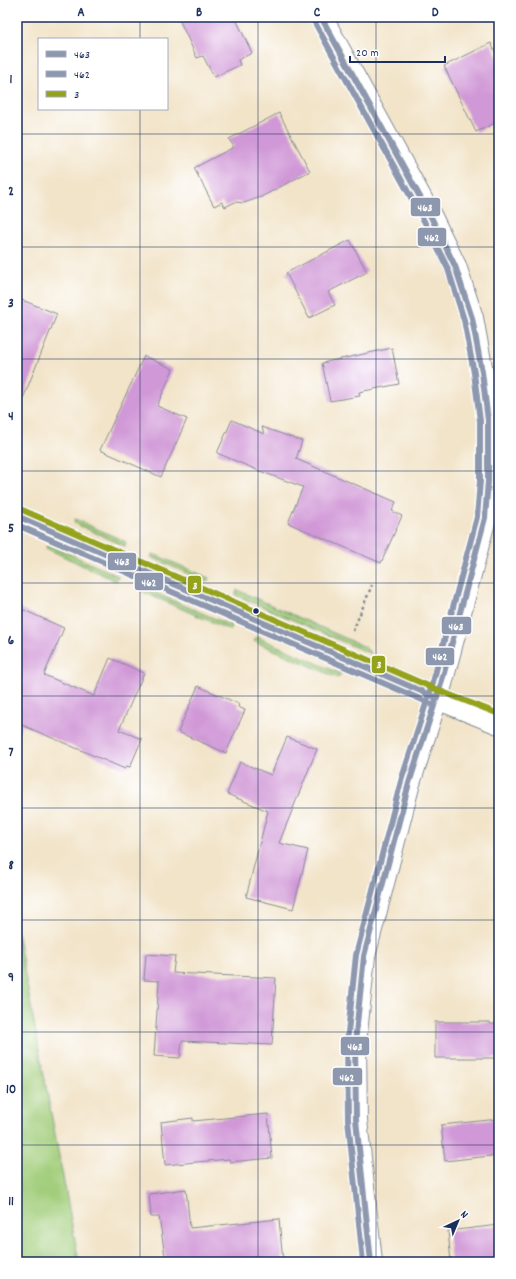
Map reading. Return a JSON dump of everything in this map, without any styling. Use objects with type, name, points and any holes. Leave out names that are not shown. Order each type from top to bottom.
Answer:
[{"type":"street","points":[[321,17],[431,217],[455,266],[472,318],[482,372],[488,421],[488,481],[485,518],[437,698],[409,783],[364,956],[355,1043],[356,1120],[371,1262]]},
{"type":"street","points":[[17,516],[437,698],[499,723]]},
{"type":"path","points":[[355,627],[372,585]]},
{"type":"green space","points":[[75,519],[126,542],[125,546],[74,523]]},
{"type":"green space","points":[[47,544],[118,576],[116,581],[46,548]]},
{"type":"green space","points":[[153,554],[209,578],[207,582],[151,557]]},
{"type":"green space","points":[[141,587],[232,626],[230,630],[139,590]]},
{"type":"green space","points":[[237,590],[365,647],[371,654],[236,595]]},
{"type":"green space","points":[[257,637],[341,674],[338,678],[254,641]]},
{"type":"green space","points":[[17,932],[79,1262],[17,1262]]},
{"type":"building","points":[[178,17],[235,17],[252,53],[238,60],[240,65],[214,77],[203,56],[197,58]]},
{"type":"building","points":[[491,43],[499,60],[499,121],[476,132],[444,66]]},
{"type":"building","points":[[279,113],[310,171],[261,197],[244,203],[235,202],[225,207],[222,202],[214,206],[194,168],[234,147],[229,139]]},
{"type":"building","points":[[350,240],[367,272],[328,292],[335,305],[309,318],[286,273]]},
{"type":"building","points":[[17,298],[57,314],[18,411],[17,411]]},
{"type":"building","points":[[392,348],[399,384],[359,392],[360,396],[330,401],[322,363]]},
{"type":"building","points":[[144,356],[173,369],[157,406],[187,419],[161,477],[100,450]]},
{"type":"building","points":[[232,420],[264,434],[262,427],[302,441],[296,459],[396,502],[392,511],[402,516],[381,563],[288,523],[303,487],[217,453]]},
{"type":"building","points":[[17,607],[64,628],[44,675],[94,696],[110,658],[144,673],[119,730],[142,739],[130,767],[126,766],[125,769],[22,725],[17,736]]},
{"type":"building","points":[[198,686],[239,704],[238,707],[245,710],[226,753],[178,732]]},
{"type":"building","points":[[287,737],[317,749],[279,843],[308,850],[293,909],[246,897],[268,811],[227,794],[240,762],[271,775]]},
{"type":"building","points":[[146,954],[175,956],[173,973],[276,978],[272,1045],[182,1041],[180,1058],[154,1056],[159,981],[144,980]]},
{"type":"building","points":[[435,1022],[490,1022],[490,1024],[499,1024],[499,1058],[435,1058]]},
{"type":"building","points":[[268,1114],[272,1158],[230,1162],[229,1159],[165,1165],[161,1122],[193,1118],[193,1121]]},
{"type":"building","points":[[499,1119],[499,1155],[445,1161],[441,1125]]},
{"type":"building","points":[[186,1189],[190,1228],[279,1219],[283,1262],[166,1262],[159,1217],[151,1217],[149,1194]]},
{"type":"building","points":[[499,1225],[499,1262],[451,1262],[448,1231]]},
{"type":"transit line","name":"463","points":[[321,17],[431,217],[455,266],[472,318],[482,372],[488,421],[488,481],[485,518],[441,684],[409,783],[364,956],[355,1043],[356,1120],[371,1262]]},
{"type":"transit line","name":"462","points":[[314,21],[424,221],[448,269],[464,320],[474,373],[480,421],[480,481],[477,517],[433,682],[401,781],[356,955],[347,1042],[348,1120],[363,1262]]},
{"type":"transit line","name":"3","points":[[20,509],[440,691],[499,714]]},
{"type":"transit line","name":"463","points":[[17,516],[437,698]]},
{"type":"transit line","name":"462","points":[[17,525],[434,705]]}]
